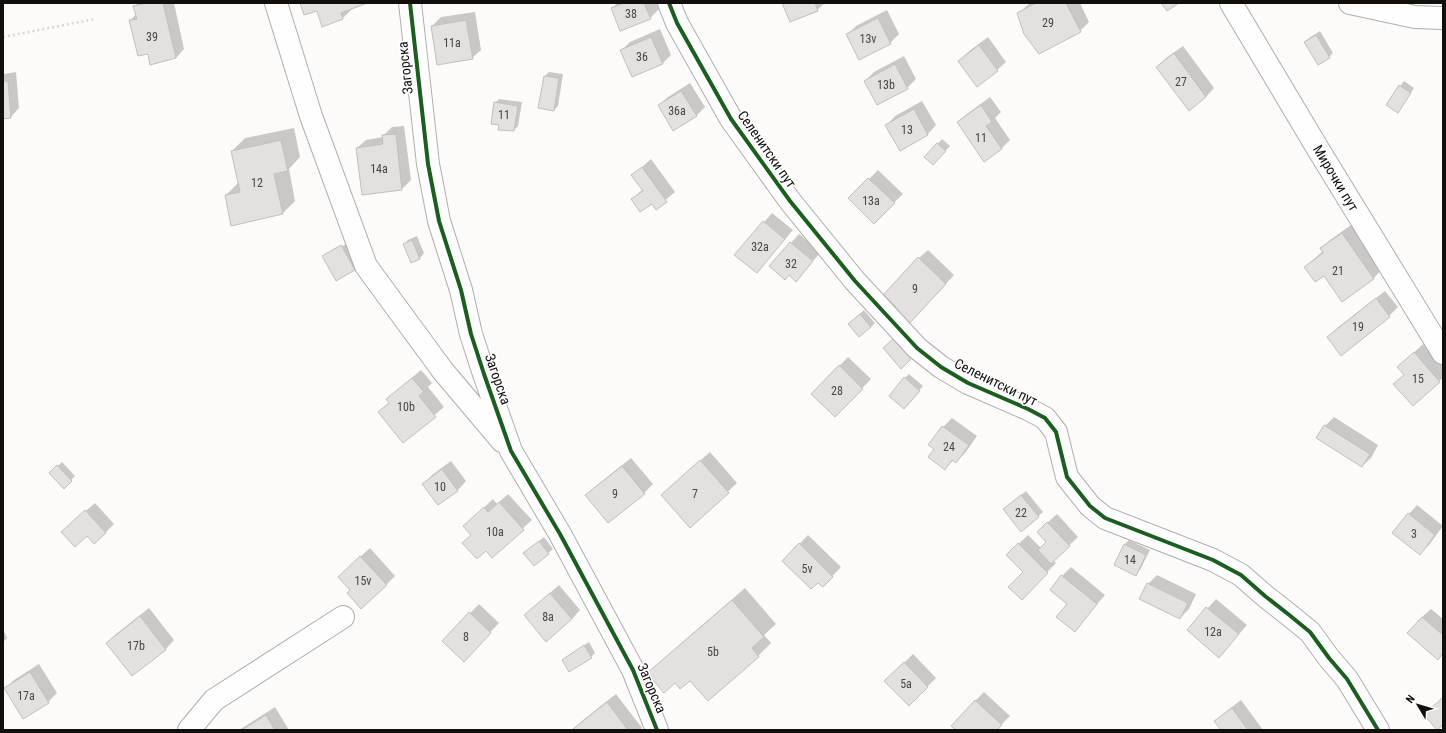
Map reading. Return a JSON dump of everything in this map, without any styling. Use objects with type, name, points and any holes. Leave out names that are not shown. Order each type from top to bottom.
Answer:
[{"type":"street","points":[[276,3],[311,116],[366,266],[443,371],[511,451]]},
{"type":"street","name":"Загорска","points":[[410,3],[428,164],[439,221],[461,290],[471,334],[511,451],[560,534],[634,670],[657,730]]},
{"type":"street","name":"Селенитски пут","points":[[669,3],[677,22],[731,118],[786,195],[855,281],[917,348],[940,367],[968,383],[1045,418],[1056,432],[1067,477],[1090,506],[1105,518],[1213,560],[1241,575],[1310,632],[1347,679],[1378,730]]},
{"type":"street","name":"Мирочки пут","points":[[1231,3],[1443,353]]},
{"type":"street","points":[[1350,3],[1415,17],[1443,18]]},
{"type":"street","points":[[189,730],[214,700],[343,617]]},
{"type":"path","points":[[3,37],[95,19]]},
{"type":"building","points":[[147,3],[163,3],[176,58],[150,65],[148,54],[138,56],[129,20],[137,19],[133,6]]},
{"type":"building","points":[[300,3],[365,4],[341,13],[343,19],[322,27],[317,11],[304,15]]},
{"type":"building","points":[[624,3],[644,3],[651,19],[620,31],[611,8]]},
{"type":"building","points":[[782,3],[815,3],[818,11],[790,22]]},
{"type":"building","points":[[1036,3],[1066,3],[1081,32],[1039,54],[1024,34],[1017,13]]},
{"type":"building","points":[[1161,3],[1179,3],[1167,11]]},
{"type":"building","points":[[878,18],[891,44],[859,60],[846,34]]},
{"type":"building","points":[[466,20],[473,59],[437,65],[431,26]]},
{"type":"building","points":[[1316,35],[1330,58],[1318,65],[1304,42]]},
{"type":"building","points":[[651,37],[663,64],[632,77],[620,50]]},
{"type":"building","points":[[979,45],[998,71],[977,87],[958,61]]},
{"type":"building","points":[[1174,53],[1206,97],[1189,111],[1156,67]]},
{"type":"building","points":[[895,64],[908,89],[877,105],[864,81]]},
{"type":"building","points":[[544,76],[559,78],[554,111],[538,108]]},
{"type":"building","points":[[3,81],[8,81],[11,118],[3,119]]},
{"type":"building","points":[[1399,85],[1411,93],[1398,113],[1386,105]]},
{"type":"building","points":[[681,91],[697,116],[673,131],[658,105]]},
{"type":"building","points":[[494,102],[518,106],[514,131],[498,130],[499,125],[491,124]]},
{"type":"building","points":[[981,105],[992,122],[986,126],[1002,149],[984,162],[957,122]]},
{"type":"building","points":[[914,109],[928,135],[900,151],[885,125]]},
{"type":"building","points":[[396,134],[402,190],[362,195],[356,148],[383,144],[382,135]]},
{"type":"building","points":[[281,140],[288,171],[274,174],[283,214],[231,226],[225,195],[240,192],[231,151]]},
{"type":"building","points":[[937,143],[946,151],[933,165],[924,157]]},
{"type":"building","points":[[642,167],[667,202],[656,210],[652,204],[640,212],[631,199],[643,191],[631,175]]},
{"type":"building","points":[[868,178],[895,203],[874,224],[848,198]]},
{"type":"building","points":[[763,221],[785,239],[757,273],[734,255]]},
{"type":"building","points":[[1342,233],[1374,279],[1342,302],[1324,276],[1315,282],[1304,267],[1323,253],[1320,248]]},
{"type":"building","points":[[412,240],[420,259],[411,263],[403,244]]},
{"type":"building","points":[[790,242],[813,261],[796,282],[789,275],[785,280],[769,266]]},
{"type":"building","points":[[341,245],[355,270],[336,281],[322,256]]},
{"type":"building","points":[[918,257],[946,284],[908,325],[893,311],[896,307],[883,295]]},
{"type":"building","points":[[1376,298],[1390,317],[1341,356],[1327,337]]},
{"type":"building","points":[[860,314],[871,327],[859,337],[848,324]]},
{"type":"building","points":[[897,335],[915,355],[901,369],[883,348]]},
{"type":"building","points":[[1414,352],[1440,382],[1413,406],[1393,384],[1404,375],[1397,367]]},
{"type":"building","points":[[839,365],[863,389],[835,417],[811,394]]},
{"type":"building","points":[[904,377],[920,391],[904,409],[889,396]]},
{"type":"building","points":[[412,378],[424,392],[419,396],[436,417],[403,443],[378,412],[389,403],[386,399]]},
{"type":"building","points":[[1324,425],[1370,454],[1362,467],[1316,438]]},
{"type":"building","points":[[942,426],[969,445],[956,463],[952,460],[945,470],[928,457],[934,449],[928,445]]},
{"type":"building","points":[[700,460],[729,493],[690,528],[661,495]]},
{"type":"building","points":[[57,465],[72,481],[64,489],[49,473]]},
{"type":"building","points":[[622,466],[645,494],[608,523],[585,495]]},
{"type":"building","points":[[442,469],[458,491],[438,505],[422,484]]},
{"type":"building","points":[[1021,495],[1039,517],[1021,532],[1003,509]]},
{"type":"building","points":[[499,502],[524,530],[492,558],[486,551],[477,559],[462,543],[471,535],[463,526],[484,507],[488,512]]},
{"type":"building","points":[[85,510],[106,533],[94,544],[87,536],[75,547],[61,532]]},
{"type":"building","points":[[1408,513],[1435,535],[1420,555],[1392,533]]},
{"type":"building","points":[[1047,522],[1070,546],[1051,564],[1038,550],[1046,542],[1037,532]]},
{"type":"building","points":[[539,541],[549,554],[534,566],[523,553]]},
{"type":"building","points":[[799,543],[833,577],[823,587],[818,583],[811,589],[782,561]]},
{"type":"building","points":[[1018,543],[1048,573],[1022,600],[1008,587],[1023,572],[1006,555]]},
{"type":"building","points":[[1124,544],[1146,555],[1136,576],[1114,565]]},
{"type":"building","points":[[360,556],[387,585],[361,609],[347,593],[350,590],[338,577]]},
{"type":"building","points":[[1061,575],[1097,604],[1075,632],[1056,617],[1067,604],[1050,590]]},
{"type":"building","points":[[1147,583],[1188,603],[1180,619],[1139,599]]},
{"type":"building","points":[[550,593],[572,619],[546,642],[524,615]]},
{"type":"building","points":[[732,600],[764,637],[752,648],[759,657],[708,701],[690,681],[680,689],[675,683],[664,693],[647,673]]},
{"type":"building","points":[[1206,607],[1239,634],[1219,658],[1187,630]]},
{"type":"building","points":[[469,612],[491,633],[464,662],[442,641]]},
{"type":"building","points":[[140,616],[166,650],[132,676],[106,643]]},
{"type":"building","points":[[1422,617],[1443,635],[1443,653],[1438,660],[1407,633]]},
{"type":"building","points":[[584,645],[592,658],[569,672],[562,660]]},
{"type":"building","points":[[904,662],[928,687],[909,706],[884,681]]},
{"type":"building","points":[[30,672],[49,703],[23,719],[4,688]]},
{"type":"building","points":[[1443,697],[1443,725],[1437,730],[1424,715]]},
{"type":"building","points":[[975,700],[1002,725],[997,730],[956,730],[951,726]]},
{"type":"building","points":[[607,702],[628,730],[573,730],[573,729]]},
{"type":"building","points":[[1232,708],[1248,730],[1221,730],[1214,721]]},
{"type":"building","points":[[266,715],[275,730],[242,730]]},
{"type":"cycle path","points":[[410,3],[428,164],[439,221],[461,290],[471,334],[484,374],[511,451],[560,534],[633,670],[657,730]]},
{"type":"cycle path","points":[[669,3],[677,23],[731,119],[790,201],[855,281],[917,348],[941,367],[968,383],[1045,418],[1056,432],[1067,477],[1090,506],[1105,518],[1213,560],[1241,575],[1310,632],[1347,679],[1378,730]]}]
